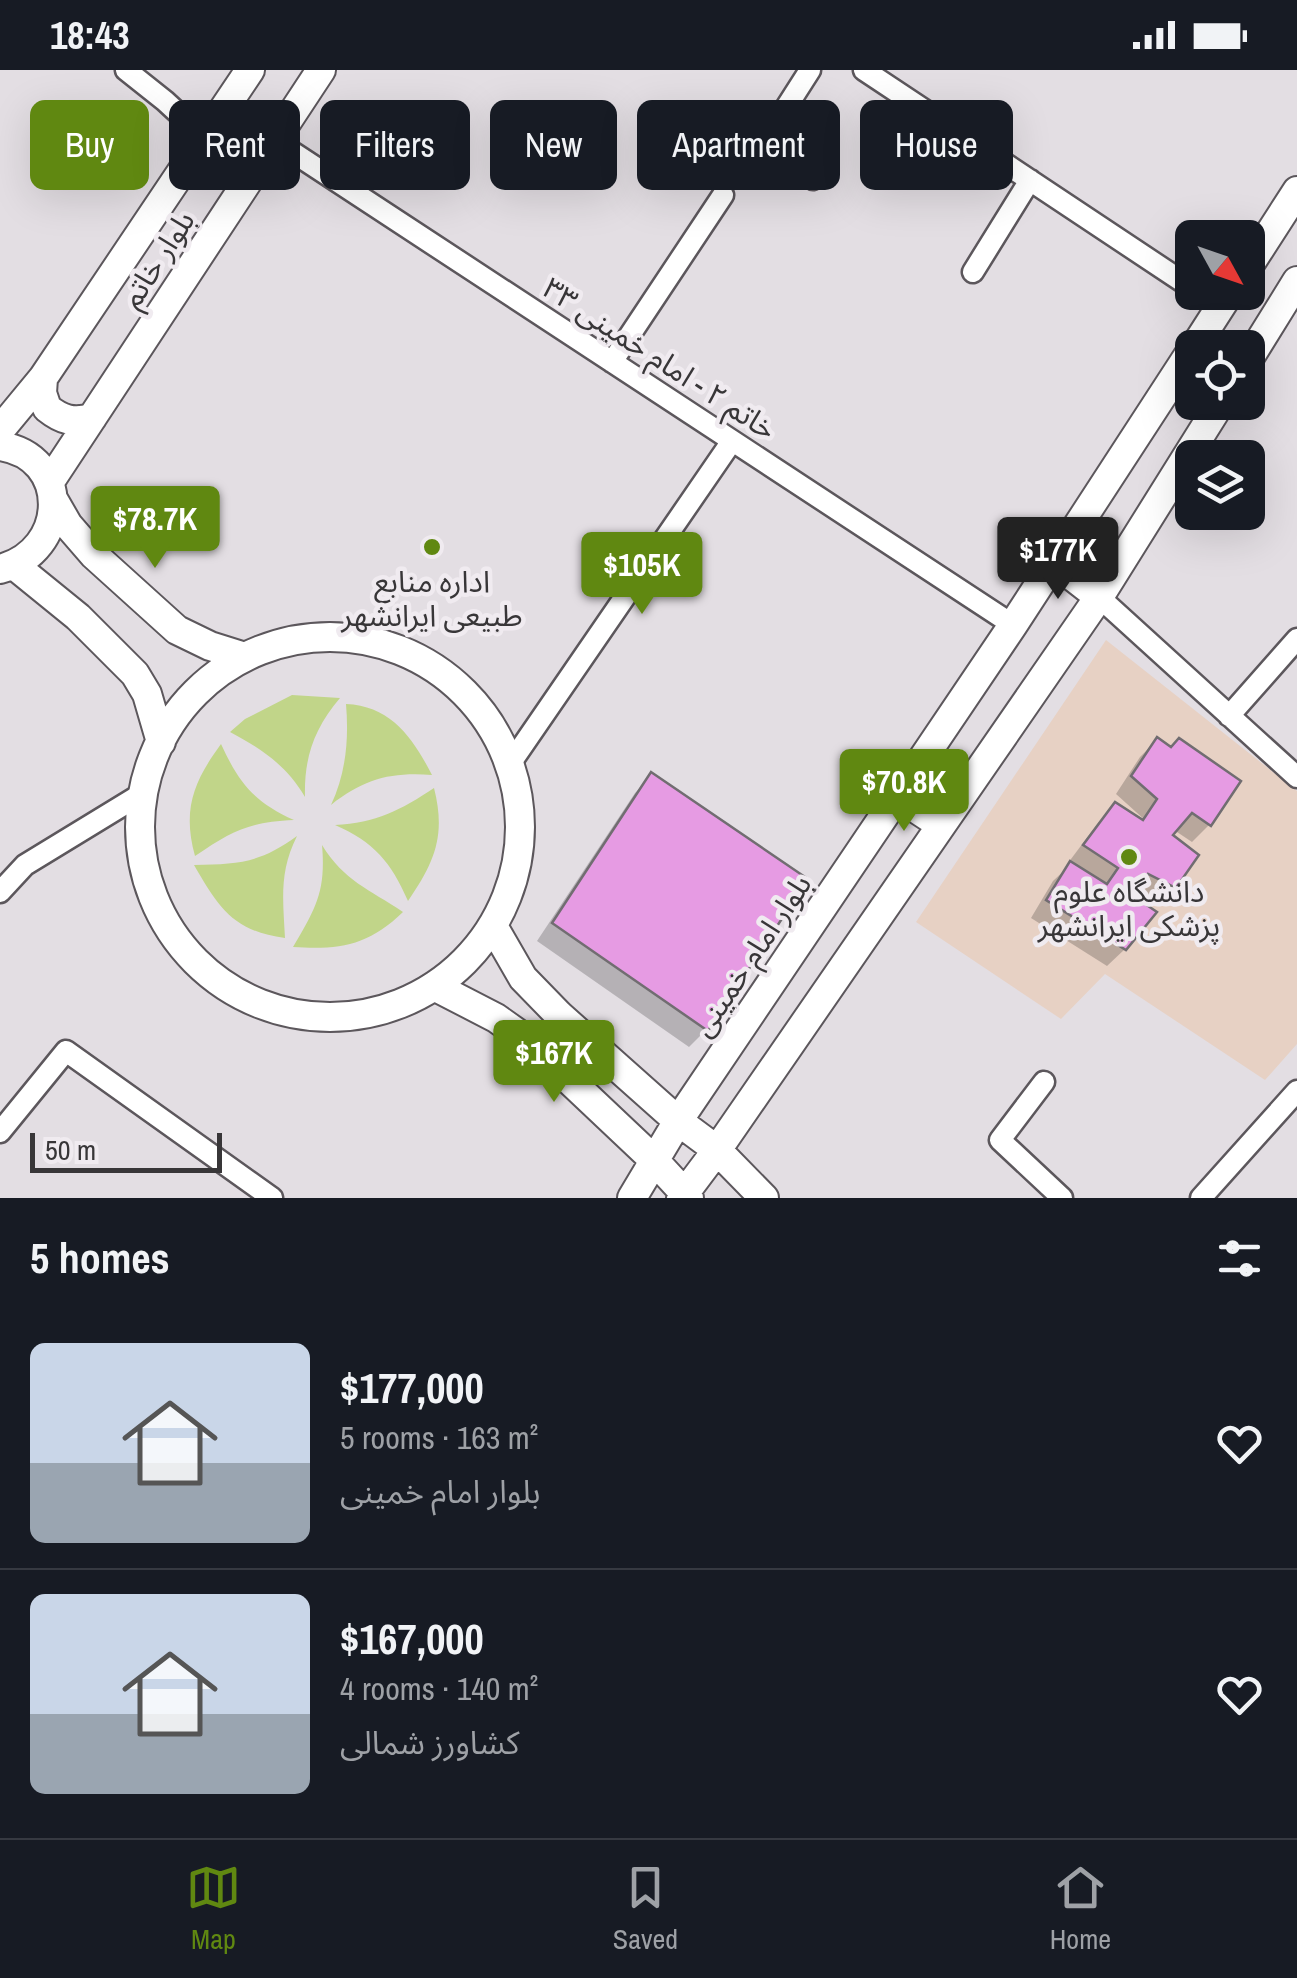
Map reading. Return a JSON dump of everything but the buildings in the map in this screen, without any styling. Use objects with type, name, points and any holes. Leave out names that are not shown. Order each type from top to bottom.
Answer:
[{"type":"main road","name":"بلوار خاتم","points":[[230,100],[250,70]]},
{"type":"main road","name":"بلوار خاتم","points":[[300,100],[320,70]]},
{"type":"main road","name":"بلوار خاتم","points":[[0,430],[43,378],[169,190]]},
{"type":"main road","name":"بلوار خاتم","points":[[7,567],[40,546],[52,516],[51,492],[92,418],[241,190]]},
{"type":"main road","points":[[1265,240],[1297,191]]},
{"type":"main road","points":[[1265,333],[1297,281]]},
{"type":"main road","name":"بلوار امام خمینی","points":[[632,1198],[678,1121],[1013,625],[1175,377]]},
{"type":"main road","points":[[43,378],[47,408],[68,420],[92,418]]},
{"type":"main road","points":[[434,986],[496,1018],[527,1040],[654,1160],[685,1196],[1098,597],[1210,420]]},
{"type":"main road","points":[[0,446],[24,454],[39,467],[68,526],[94,555],[177,630],[246,657]]},
{"type":"main road","points":[[1054,562],[1098,597]]},
{"type":"main road","points":[[7,567],[78,617],[134,674],[147,694],[161,742]]},
{"type":"main road","points":[[332,637],[371,641],[407,652],[447,676],[475,702],[510,764],[518,799],[520,838],[509,891],[493,926],[464,962],[434,986],[385,1009],[324,1018],[271,1008],[243,996],[217,981],[183,949],[152,896],[140,836],[144,793],[161,742],[179,712],[223,670],[286,642],[332,637]]},
{"type":"main road","points":[[897,796],[942,825]]},
{"type":"main road","points":[[493,926],[524,978],[559,1015],[678,1121],[717,1150],[764,1198]]},
{"type":"street","points":[[126,70],[169,104]]},
{"type":"street","points":[[791,100],[810,70]]},
{"type":"street","points":[[864,70],[1175,277]]},
{"type":"street","name":"خاتم ۲ - امام خمینی ۳۳","points":[[300,157],[1013,625]]},
{"type":"street","points":[[973,272],[1030,180]]},
{"type":"street","points":[[612,362],[723,195]]},
{"type":"street","points":[[510,764],[732,442]]},
{"type":"street","points":[[1098,597],[1297,777]]},
{"type":"street","points":[[1230,716],[1297,639]]},
{"type":"street","points":[[0,892],[24,864],[144,793]]},
{"type":"street","points":[[0,1132],[66,1051],[272,1198]]},
{"type":"street","points":[[1044,1082],[1000,1140],[1062,1198]]},
{"type":"street","points":[[1202,1198],[1297,1091]]},
{"type":"shaded area","name":"دانشگاه علوم پزشکی ایرانشهر","points":[[1106,640],[1297,791],[1297,1044],[1265,1080],[1105,974],[1061,1019],[916,922]]},
{"type":"green space","points":[[292,695],[340,698],[312,744],[305,797],[273,759],[230,732],[245,719]]},
{"type":"green space","points":[[346,704],[376,711],[399,726],[432,775],[378,779],[331,805],[345,756]]},
{"type":"green space","points":[[221,744],[249,790],[294,820],[241,829],[195,856],[190,824],[193,796]]},
{"type":"green space","points":[[434,788],[439,820],[436,848],[408,901],[380,855],[335,825],[388,814]]},
{"type":"green space","points":[[297,836],[285,874],[285,938],[252,930],[229,915],[194,865],[248,860],[272,852]]},
{"type":"green space","points":[[322,845],[348,876],[403,912],[365,939],[325,948],[293,947],[318,899]]},
{"type":"place","name":"اداره منابع طبیعی ایرانشهر","points":[[432,547]]},
{"type":"place","name":"دانشگاه علوم پزشکی ایرانشهر","points":[[1129,857]]}]
